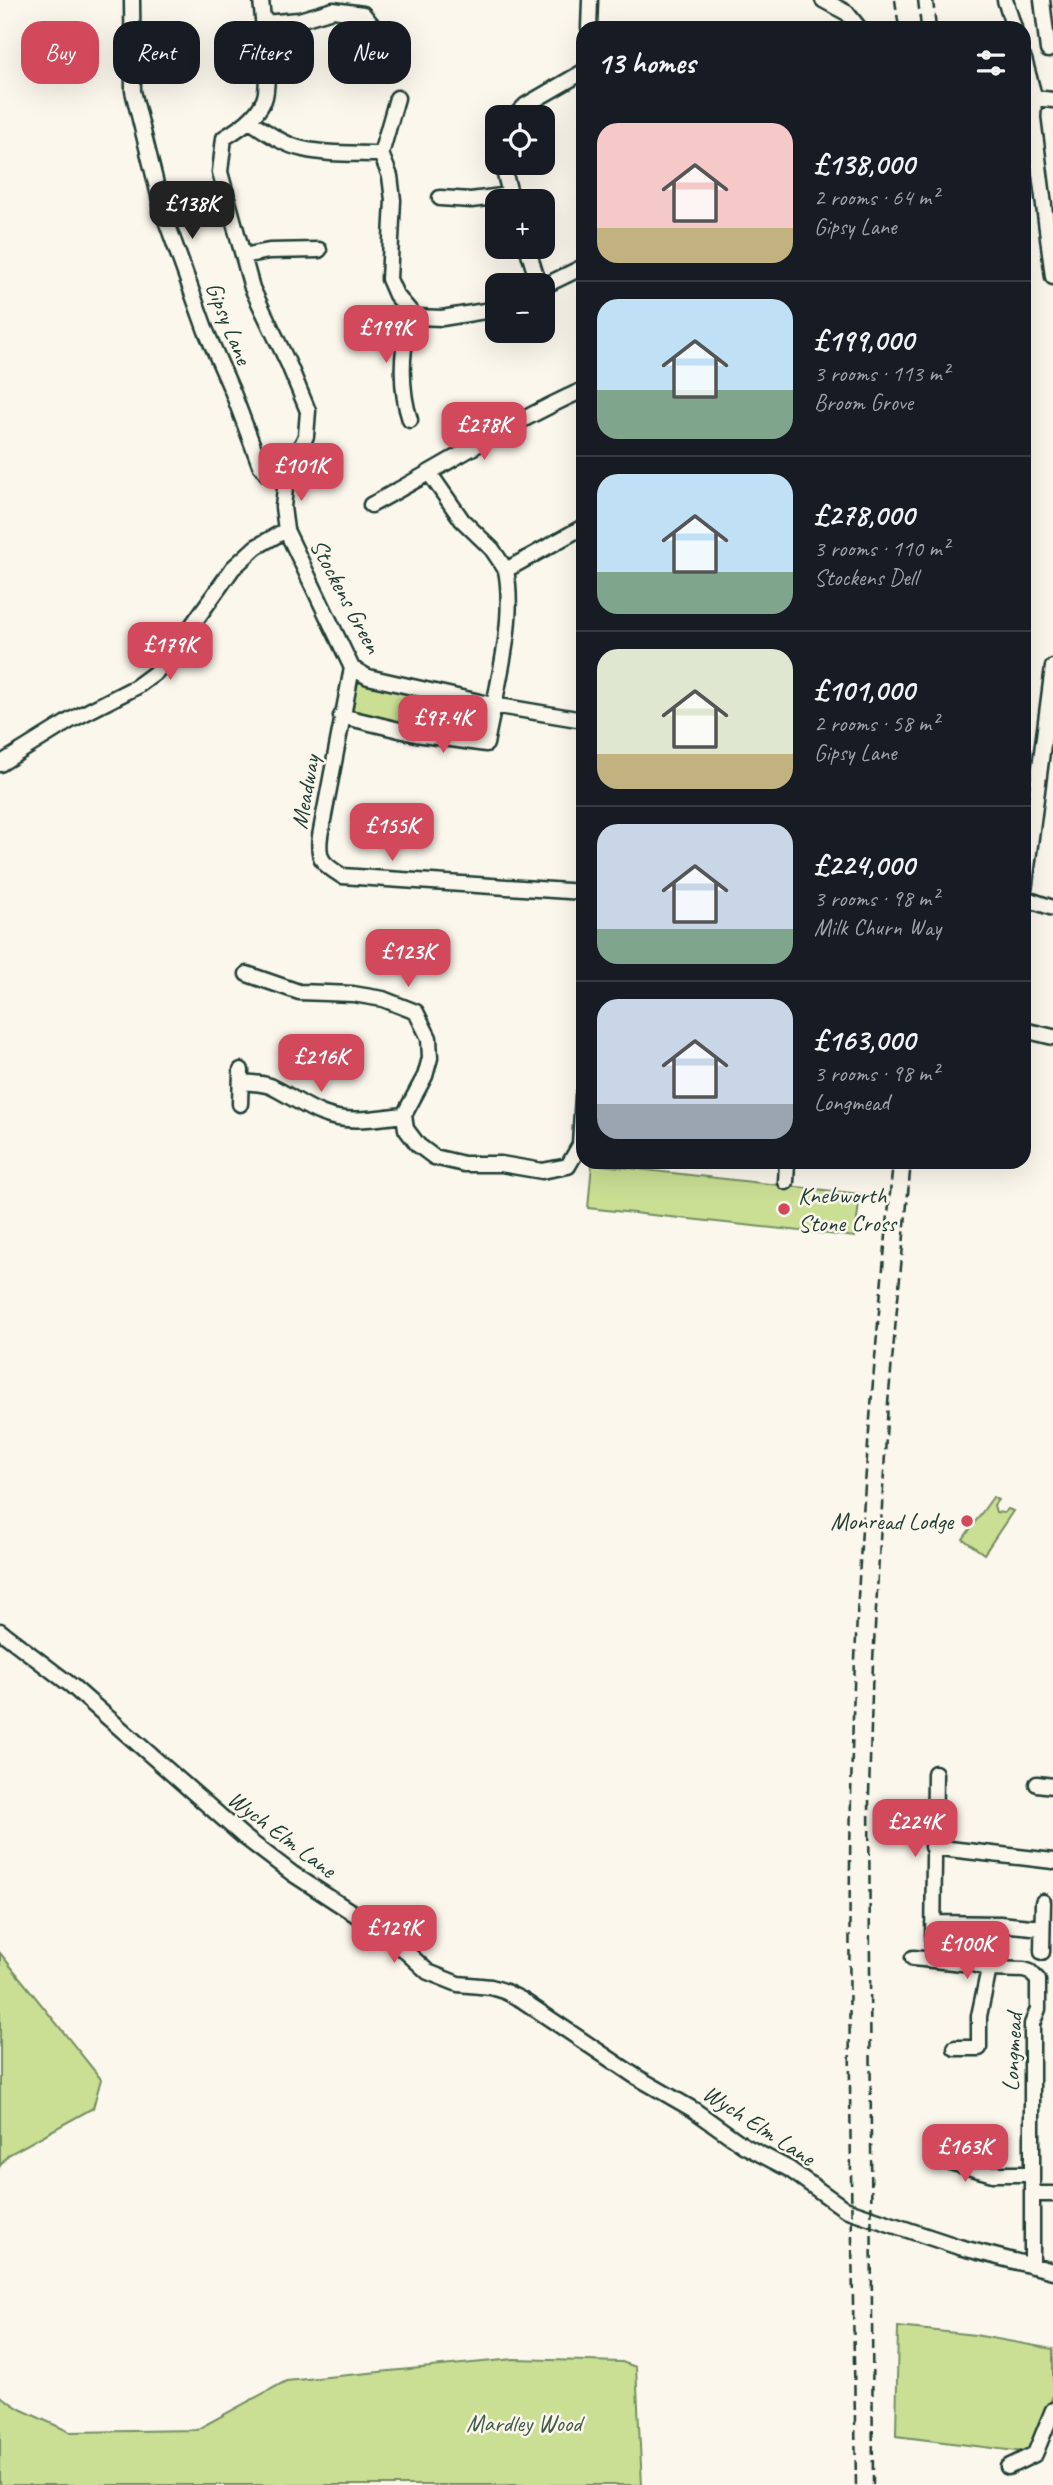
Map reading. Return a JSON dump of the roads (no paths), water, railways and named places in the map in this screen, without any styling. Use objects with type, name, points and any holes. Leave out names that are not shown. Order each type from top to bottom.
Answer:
[{"type":"street","name":"Gipsy Lane","points":[[132,0],[133,92],[163,212],[206,331],[260,465],[267,474],[286,479]]},
{"type":"street","points":[[261,0],[264,21]]},
{"type":"street","points":[[589,21],[590,0]]},
{"type":"street","points":[[823,0],[847,13],[853,21]]},
{"type":"street","points":[[1042,0],[1048,50]]},
{"type":"street","points":[[1008,1],[1012,21]]},
{"type":"street","points":[[287,21],[332,10],[363,15],[368,21]]},
{"type":"street","points":[[527,105],[576,76]]},
{"type":"street","points":[[0,764],[71,720],[136,687],[155,673],[233,568],[256,547],[286,530],[283,507],[286,479],[306,436],[308,411],[252,288],[220,172],[224,138],[250,121],[265,99],[265,84]]},
{"type":"street","points":[[397,97],[381,154],[390,176],[393,200],[389,279],[396,295],[415,317],[442,318],[485,311]]},
{"type":"street","points":[[1031,97],[1053,100]]},
{"type":"street","points":[[1031,108],[1053,277]]},
{"type":"street","points":[[250,121],[275,138],[302,149],[330,153],[381,154]]},
{"type":"street","points":[[440,198],[485,199]]},
{"type":"street","points":[[243,256],[269,251],[319,250]]},
{"type":"street","points":[[555,280],[576,270]]},
{"type":"street","points":[[410,420],[402,379],[407,331],[415,317]]},
{"type":"street","points":[[371,505],[430,474],[535,412],[576,393]]},
{"type":"street","points":[[341,716],[416,734],[486,744],[510,602],[506,570],[492,549],[462,520],[430,474]]},
{"type":"street","name":"Stockens Green","points":[[286,530],[352,668],[368,677],[494,705],[576,719]]},
{"type":"street","points":[[506,570],[576,531]]},
{"type":"street","points":[[1031,837],[1053,667]]},
{"type":"street","name":"Meadway","points":[[352,668],[319,845],[318,853],[326,866],[342,876],[576,892]]},
{"type":"street","points":[[1031,900],[1053,908]]},
{"type":"street","points":[[247,974],[299,992],[353,994],[383,999],[416,1012],[429,1038],[430,1058],[425,1076],[404,1115],[406,1129],[418,1145],[434,1157],[447,1162],[500,1164],[542,1171],[568,1166],[576,1152]]},
{"type":"street","points":[[1031,1032],[1053,1037]]},
{"type":"street","points":[[240,1104],[242,1076],[268,1085],[301,1104],[341,1119],[358,1121],[404,1115]]},
{"type":"street","points":[[786,1182],[787,1169]]},
{"type":"street","name":"Wych Elm Lane","points":[[0,1630],[72,1686],[243,1836],[293,1874],[390,1937],[428,1972],[458,1984],[491,1987],[522,2000],[635,2076],[694,2110],[743,2145],[789,2169],[845,2209],[959,2247],[1053,2271]]},
{"type":"street","points":[[933,1945],[932,1847],[935,1773]]},
{"type":"street","points":[[1037,1784],[1053,1786]]},
{"type":"street","points":[[932,1847],[1053,1861]]},
{"type":"street","points":[[1042,1952],[1043,1902]]},
{"type":"street","points":[[933,1923],[1042,1928]]},
{"type":"street","points":[[913,1958],[973,1964],[989,1969],[979,2016],[979,2048],[956,2048]]},
{"type":"street","name":"Longmead","points":[[989,1969],[1024,1970],[1034,1976],[1039,1985],[1038,2010],[1032,2024],[1032,2266]]},
{"type":"street","points":[[1038,2010],[1042,2007],[1053,2007]]},
{"type":"street","points":[[952,2138],[950,2162],[993,2174],[1032,2174]]},
{"type":"street","points":[[1033,2194],[1053,2194]]},
{"type":"street","points":[[1008,2468],[1035,2454],[1053,2410]]},
{"type":"railway","points":[[895,0],[898,21]]},
{"type":"railway","points":[[918,0],[920,21]]},
{"type":"railway","points":[[933,0],[935,21]]},
{"type":"railway","points":[[856,2485],[850,2073],[852,1763],[866,1473],[892,1169]]},
{"type":"railway","points":[[873,2485],[869,1794],[873,1661],[888,1403],[910,1169]]},
{"type":"place","name":"Knebworth Stone Cross","points":[[784,1209]]},
{"type":"place","name":"Monread Lodge","points":[[967,1521]]},
{"type":"park label","name":"Mardley Wood","points":[[524,2423]]}]
